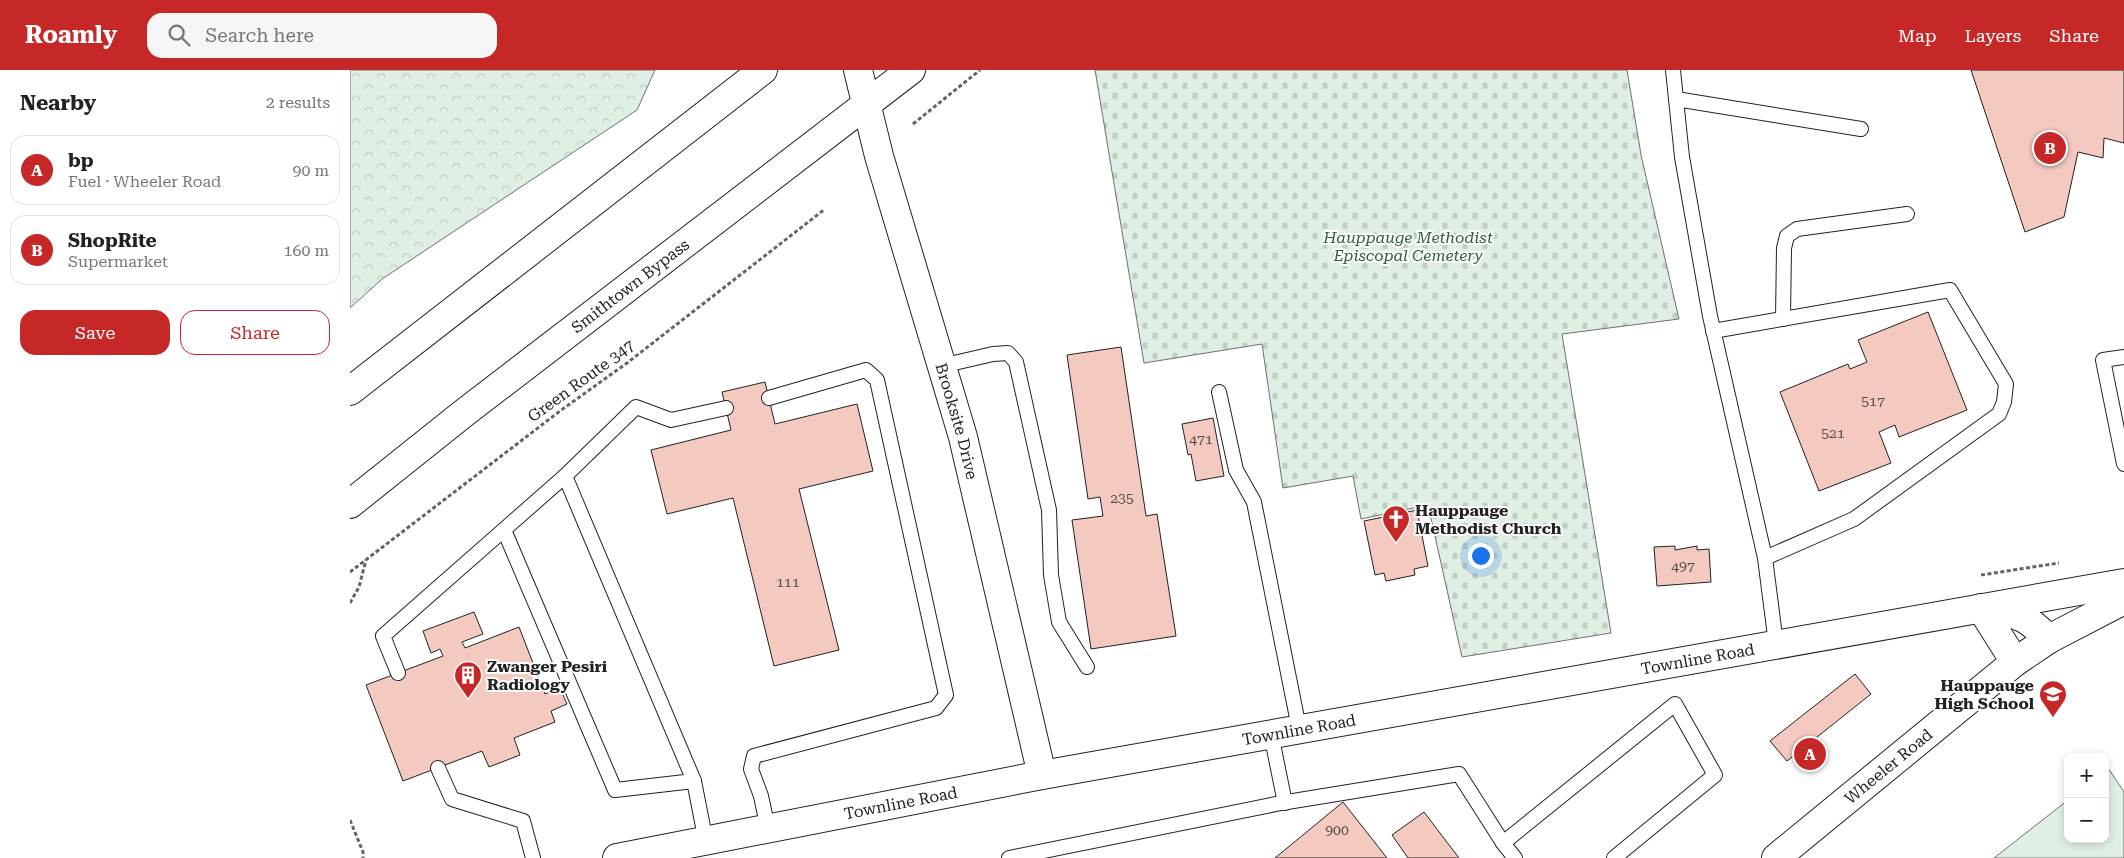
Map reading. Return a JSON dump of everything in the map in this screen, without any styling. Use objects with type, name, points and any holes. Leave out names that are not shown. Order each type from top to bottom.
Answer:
[{"type":"main road","points":[[350,391],[763,70]]},
{"type":"main road","name":"Brooksite Drive","points":[[858,70],[879,156],[962,437],[1042,775]]},
{"type":"main road","name":"Smithtown Bypass","points":[[350,504],[464,413],[911,70]]},
{"type":"main road","name":"Townline Road","points":[[617,858],[1042,775],[1299,728],[2124,583]]},
{"type":"main road","points":[[2050,639],[2124,600]]},
{"type":"main road","points":[[1981,608],[2015,662]]},
{"type":"main road","name":"Townline Road","points":[[1981,608],[2013,613],[2027,619],[2050,639]]},
{"type":"main road","name":"Wheeler Road","points":[[1776,858],[2015,662],[2050,639]]},
{"type":"lane","points":[[1673,70],[1682,157],[1714,331],[1765,558],[1776,644]]},
{"type":"lane","points":[[1676,99],[1861,130]]},
{"type":"lane","points":[[1783,319],[1784,248],[1787,236],[1797,230],[1907,214]]},
{"type":"lane","points":[[1714,331],[1950,290],[2006,384],[2004,402],[1999,414],[1854,519],[1765,558]]},
{"type":"lane","points":[[941,366],[993,354],[1008,353],[1016,362],[1049,510],[1051,575],[1059,622],[1087,667]]},
{"type":"lane","points":[[2124,357],[2104,360],[2124,464]]},
{"type":"lane","points":[[768,829],[761,796],[751,769],[754,756],[936,708],[946,695],[877,380],[866,370],[769,398]]},
{"type":"lane","points":[[1219,392],[1236,470],[1254,502],[1299,728]]},
{"type":"lane","points":[[398,673],[383,636],[566,476],[636,407],[671,420],[726,408]]},
{"type":"lane","points":[[566,476],[694,781],[706,842]]},
{"type":"lane","points":[[504,530],[615,790],[694,781]]},
{"type":"lane","points":[[1503,843],[1675,704],[1715,775],[1614,858]]},
{"type":"lane","points":[[1271,734],[1285,802]]},
{"type":"lane","points":[[438,768],[452,799],[523,821],[533,858]]},
{"type":"lane","points":[[1009,858],[1285,802],[1459,774],[1503,843],[1515,858]]},
{"type":"path","points":[[913,124],[980,70]]},
{"type":"path","name":"Green Route 347","points":[[350,572],[560,410],[627,363],[825,209]]},
{"type":"path","points":[[350,603],[359,587],[366,560]]},
{"type":"path","points":[[1981,575],[2065,562]]},
{"type":"path","points":[[350,820],[363,852],[363,858]]},
{"type":"green space","points":[[350,70],[655,70],[637,110],[382,279],[350,308]]},
{"type":"green space","name":"Hauppauge Methodist Episcopal Cemetery","points":[[1095,70],[1627,70],[1641,155],[1679,319],[1562,334],[1611,633],[1462,657],[1428,505],[1361,519],[1353,476],[1283,488],[1262,344],[1144,363]]},
{"type":"green space","points":[[2109,770],[2124,792],[2124,858],[1994,858],[2064,803],[2064,843],[2109,843]]},
{"type":"building","points":[[1971,70],[2124,70],[2124,143],[2104,138],[2103,158],[2078,152],[2064,217],[2025,232]]},
{"type":"building","points":[[1928,312],[1967,410],[1899,437],[1895,425],[1879,432],[1891,463],[1819,491],[1780,392],[1848,364],[1850,369],[1867,362],[1858,340]]},
{"type":"building","points":[[1121,347],[1146,516],[1157,514],[1176,636],[1091,649],[1072,520],[1103,516],[1100,497],[1088,499],[1067,355]]},
{"type":"building","points":[[765,382],[775,424],[857,404],[873,471],[799,489],[839,650],[774,666],[733,498],[667,514],[651,450],[731,430],[722,392]]},
{"type":"building","points":[[1213,418],[1224,476],[1196,481],[1191,454],[1188,455],[1182,424]]},
{"type":"building","name":"Hauppauge Methodist Church","points":[[1417,510],[1428,566],[1414,569],[1415,575],[1386,581],[1384,573],[1375,575],[1364,521]]},
{"type":"building","points":[[1675,546],[1675,550],[1697,546],[1697,550],[1709,549],[1711,582],[1657,586],[1654,547]]},
{"type":"building","name":"Zwanger Pesiri Radiology","points":[[474,612],[483,634],[462,642],[465,648],[519,627],[545,694],[560,688],[567,704],[551,711],[555,722],[514,738],[520,755],[489,767],[482,751],[403,781],[366,685],[443,656],[440,649],[431,653],[423,631]]},
{"type":"building","points":[[1855,674],[1871,694],[1787,761],[1770,741]]},
{"type":"building","points":[[1343,802],[1387,858],[1275,858]]},
{"type":"building","points":[[1424,812],[1459,858],[1408,858],[1392,835]]},
{"type":"place","name":"ShopRite","points":[[2050,148]]},
{"type":"place","name":"Hauppauge Methodist Church","points":[[1396,543]]},
{"type":"place","name":"Zwanger Pesiri Radiology","points":[[468,699]]},
{"type":"place","name":"Hauppauge High School","points":[[2053,718]]},
{"type":"place","name":"bp","points":[[1810,754]]}]
